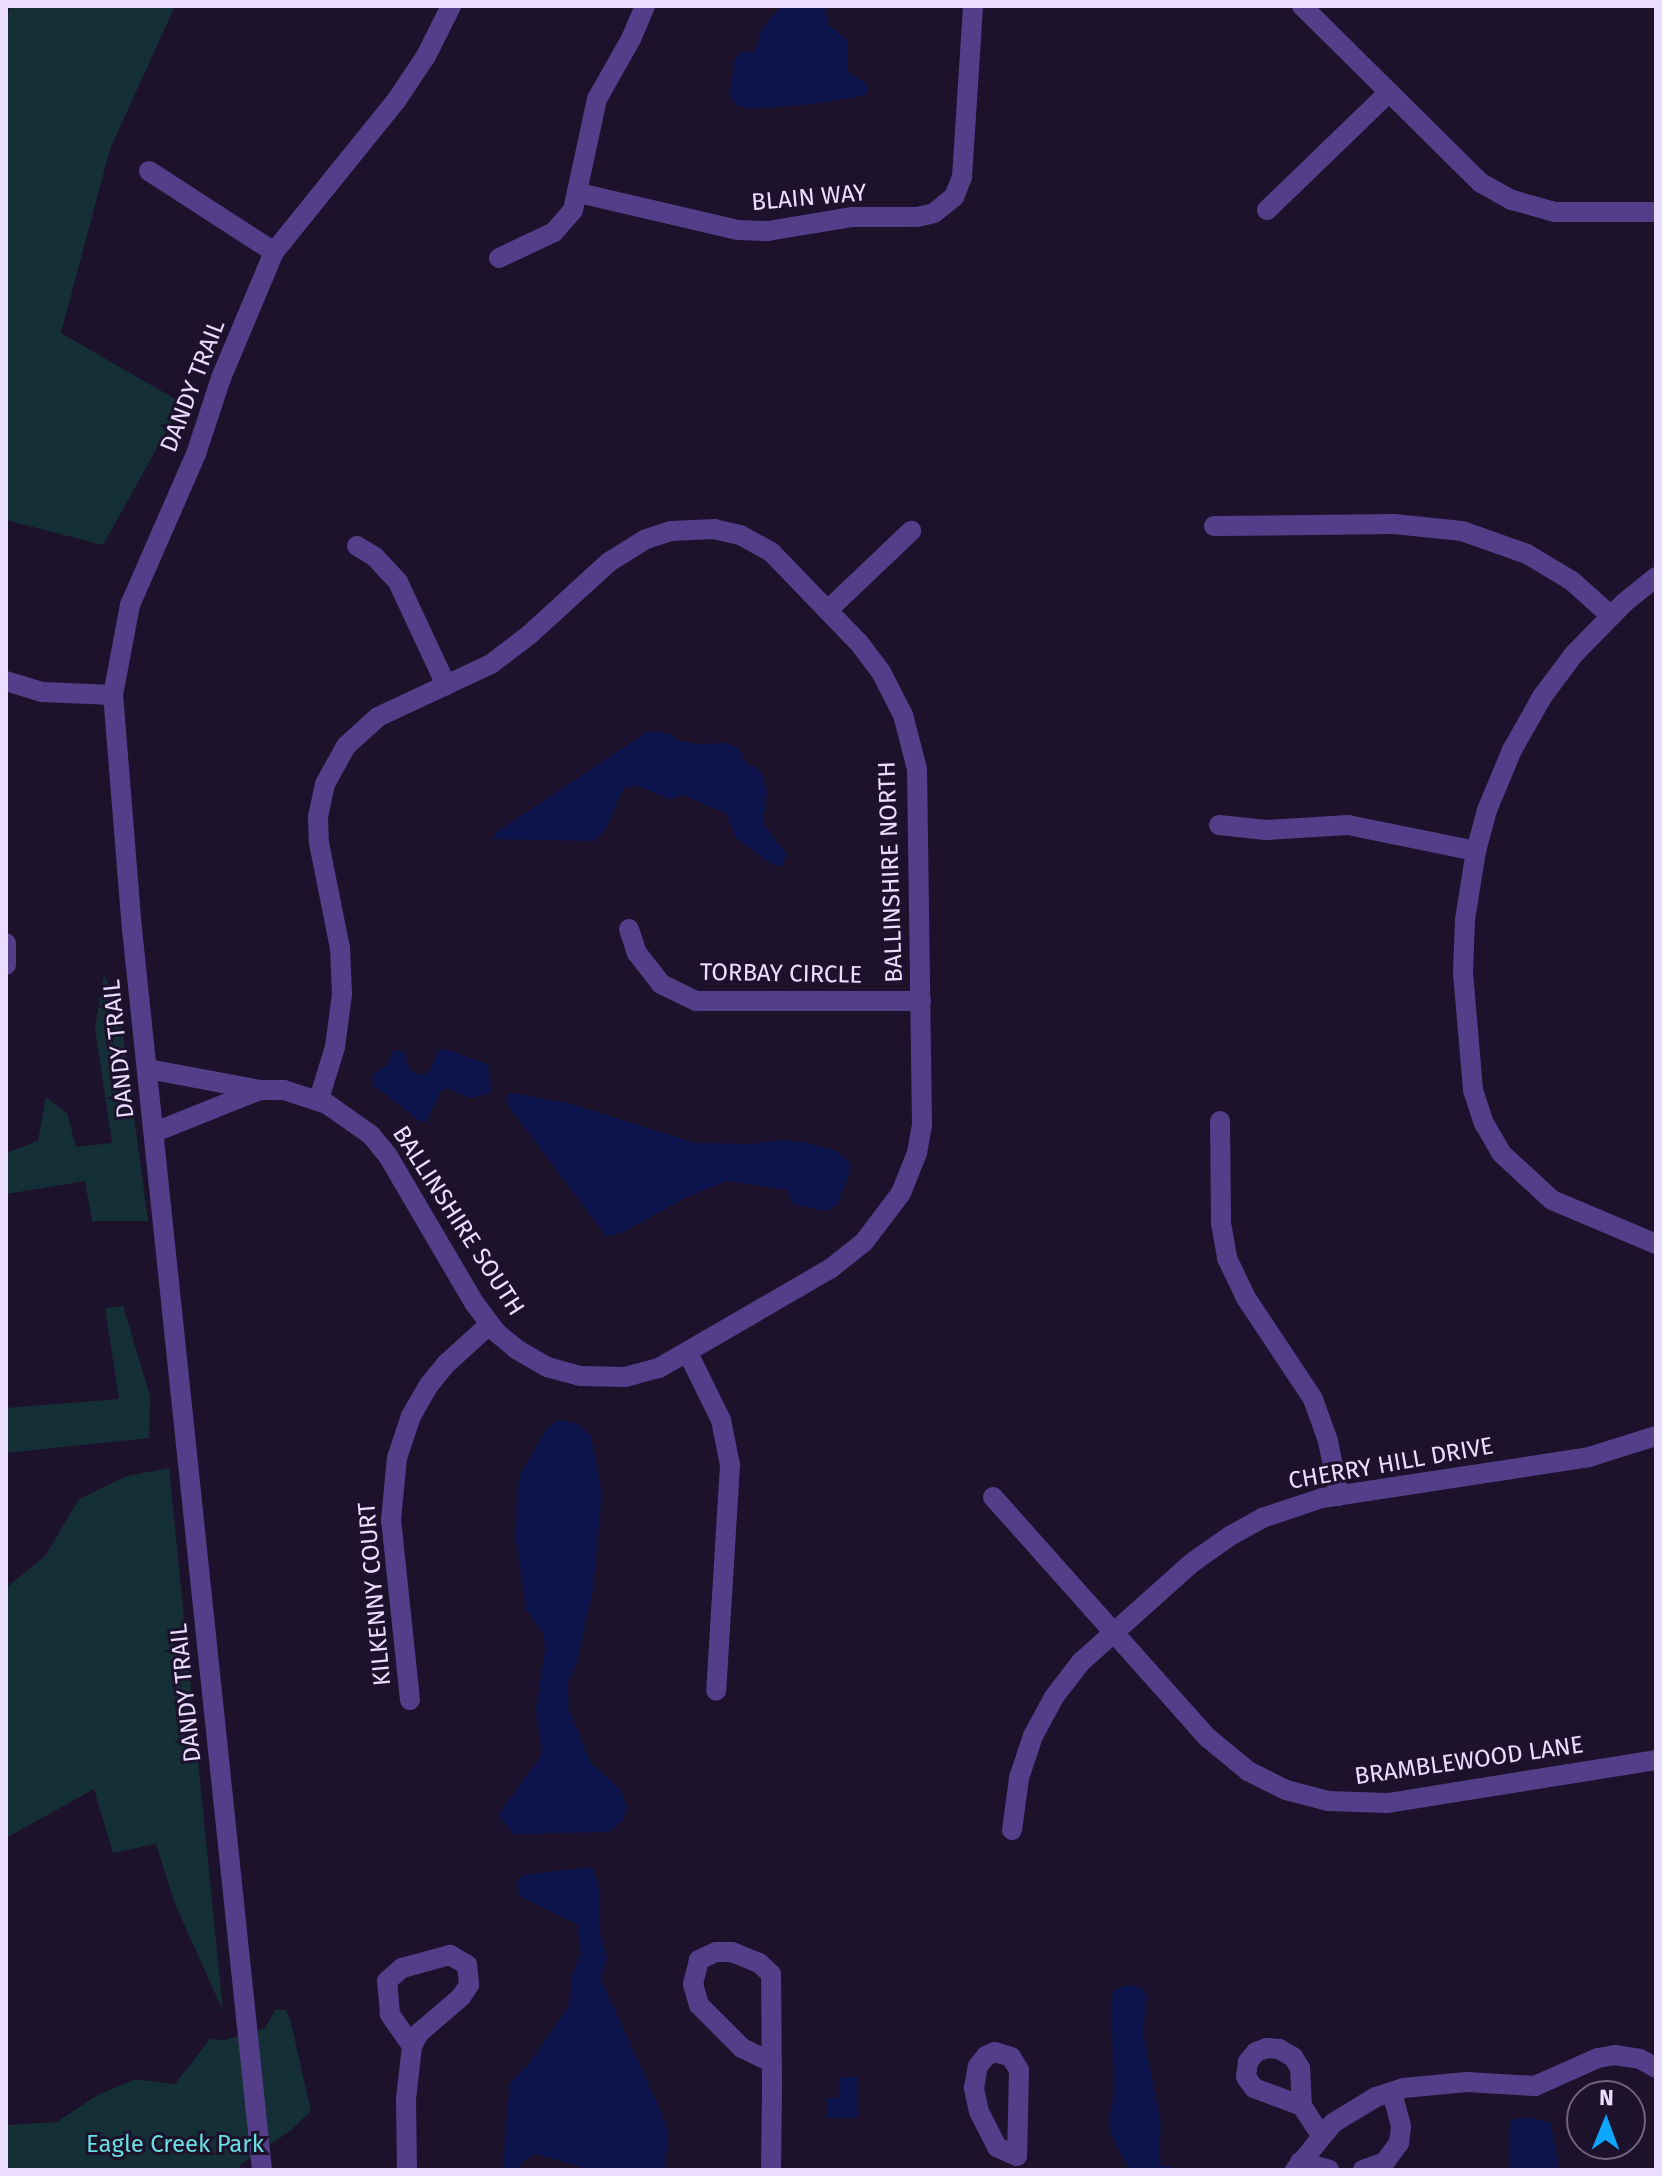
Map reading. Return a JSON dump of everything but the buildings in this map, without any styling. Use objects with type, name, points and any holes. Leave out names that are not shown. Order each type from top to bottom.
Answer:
[{"type":"street","name":"DANDY TRAIL","points":[[262,2170],[148,1069],[113,695],[130,605],[196,454],[221,378],[274,252],[396,101],[426,56],[451,6]]},
{"type":"street","points":[[499,258],[554,232],[573,210],[597,99],[631,39],[645,6]]},
{"type":"street","name":"BLAIN WAY","points":[[579,193],[738,230],[768,231],[853,217],[917,217],[934,213],[948,204],[962,177],[973,6]]},
{"type":"street","points":[[1302,6],[1466,173],[1504,197],[1555,212],[1656,212]]},
{"type":"street","points":[[1267,210],[1388,93]]},
{"type":"street","points":[[149,171],[274,252]]},
{"type":"street","points":[[1214,526],[1394,524],[1462,531],[1527,554],[1572,581],[1611,616]]},
{"type":"street","name":"BALLINSHIRE NORTH","points":[[319,1099],[337,1039],[342,994],[340,948],[319,843],[322,792],[332,767],[358,732],[378,717],[491,664],[623,551],[671,531],[715,529],[756,543],[791,569],[881,672],[903,715],[912,742],[919,798],[921,1001]]},
{"type":"street","points":[[828,610],[911,531]]},
{"type":"street","points":[[357,546],[375,557],[398,582],[446,685]]},
{"type":"street","points":[[1656,577],[1611,616],[1563,668],[1520,733],[1496,785],[1476,851],[1465,920],[1463,973],[1470,1073],[1484,1123],[1513,1166],[1552,1200],[1656,1244]]},
{"type":"street","points":[[6,681],[42,692],[113,695]]},
{"type":"street","points":[[1219,825],[1266,830],[1348,825],[1476,851]]},
{"type":"street","name":"TORBAY CIRCLE","points":[[629,929],[637,953],[661,984],[696,1001],[921,1001]]},
{"type":"street","points":[[6,943],[6,965]]},
{"type":"street","name":"BALLINSHIRE SOUTH","points":[[155,1132],[260,1090],[284,1090],[319,1099],[350,1117],[382,1149],[490,1324],[531,1358],[555,1370],[581,1376],[633,1376],[659,1368],[688,1353],[830,1269],[864,1242],[887,1216],[912,1168],[922,1126],[921,1001]]},
{"type":"street","points":[[148,1069],[260,1090]]},
{"type":"street","points":[[1220,1121],[1221,1223],[1227,1258],[1246,1298],[1313,1399],[1328,1441],[1339,1496]]},
{"type":"street","name":"KILKENNY COURT","points":[[410,1700],[391,1520],[393,1475],[408,1424],[429,1385],[446,1364],[490,1324]]},
{"type":"street","points":[[688,1353],[721,1420],[730,1465],[716,1691]]},
{"type":"street","name":"CHERRY HILL DRIVE","points":[[1012,1830],[1019,1778],[1045,1712],[1081,1662],[1193,1562],[1230,1536],[1278,1511],[1339,1496],[1589,1457],[1656,1436]]},
{"type":"street","name":"BRAMBLEWOOD LANE","points":[[993,1497],[1233,1761],[1286,1790],[1311,1798],[1345,1803],[1388,1803],[1656,1760]]},
{"type":"street","points":[[771,2062],[742,2048],[699,2005],[693,1984],[699,1960],[716,1952],[732,1952],[759,1963],[771,1974],[771,2062],[771,2170]]},
{"type":"street","points":[[407,2170],[406,2108],[412,2046],[419,2033],[466,1992],[470,1972],[458,1956],[450,1955],[402,1968],[388,1979],[385,1996],[390,2014],[412,2046]]},
{"type":"street","points":[[1297,2166],[1321,2135],[1346,2113],[1392,2092],[1426,2084],[1535,2086],[1598,2058],[1615,2055],[1640,2059],[1656,2068]]},
{"type":"street","points":[[1363,2170],[1385,2162],[1399,2143],[1401,2126],[1392,2092]]},
{"type":"street","points":[[1302,2106],[1321,2135]]},
{"type":"street","points":[[1297,2166],[1329,2170]]},
{"type":"green space","points":[[10,6],[175,6],[110,149],[61,333],[182,403],[103,545],[6,520],[6,25]]},
{"type":"green space","points":[[104,975],[119,1004],[148,1221],[92,1221],[85,1181],[6,1194],[6,1153],[38,1141],[46,1097],[67,1113],[76,1147],[112,1143],[95,1028]]},
{"type":"green space","points":[[123,1306],[150,1396],[149,1438],[6,1453],[6,1408],[119,1399],[105,1308]]},
{"type":"green space","points":[[169,1468],[223,2011],[175,1904],[156,1844],[113,1853],[94,1789],[6,1838],[6,1588],[45,1556],[79,1499],[127,1476]]},
{"type":"green space","name":"Eagle Creek Park","points":[[276,2009],[286,2010],[291,2023],[311,2111],[290,2131],[240,2165],[240,2170],[6,2170],[6,2125],[57,2122],[96,2096],[135,2079],[175,2084],[210,2039],[225,2040],[264,2029]]},
{"type":"shaded area","points":[[781,6],[825,6],[828,24],[847,40],[848,72],[864,82],[868,89],[865,95],[814,104],[749,109],[736,105],[730,96],[734,60],[742,51],[754,53],[762,29]]},
{"type":"shaded area","points":[[648,731],[669,733],[677,740],[697,744],[725,743],[738,748],[746,763],[761,771],[767,793],[763,823],[787,855],[782,866],[771,864],[736,838],[727,814],[683,795],[669,799],[637,785],[624,788],[607,827],[594,841],[492,839],[498,831]]},
{"type":"shaded area","points":[[446,1049],[487,1064],[490,1068],[491,1093],[470,1098],[447,1088],[441,1091],[426,1122],[421,1122],[373,1085],[372,1076],[387,1064],[393,1051],[403,1051],[410,1070],[418,1075],[428,1073],[439,1050]]},
{"type":"shaded area","points":[[508,1094],[571,1104],[696,1143],[750,1144],[783,1140],[807,1143],[836,1151],[849,1162],[850,1173],[837,1205],[825,1211],[793,1204],[787,1190],[727,1181],[689,1196],[621,1233],[606,1236],[510,1108],[506,1100]]},
{"type":"shaded area","points":[[559,1420],[578,1424],[591,1436],[602,1494],[593,1590],[577,1662],[568,1683],[569,1710],[591,1763],[621,1790],[627,1807],[623,1820],[609,1832],[513,1834],[498,1815],[542,1755],[536,1709],[545,1650],[544,1634],[526,1610],[516,1540],[517,1486],[547,1428]]},
{"type":"shaded area","points":[[592,1867],[599,1888],[599,1928],[607,1957],[601,1979],[665,2121],[668,2135],[665,2170],[590,2170],[537,2154],[525,2160],[518,2170],[505,2170],[510,2083],[528,2065],[570,2004],[572,1975],[581,1954],[577,1924],[523,1898],[518,1894],[518,1880],[523,1875]]},
{"type":"shaded area","points":[[1127,1985],[1142,1988],[1147,1996],[1143,2032],[1161,2124],[1159,2164],[1181,2170],[1129,2170],[1110,2132],[1109,2117],[1114,2095],[1111,1997],[1115,1990]]},
{"type":"shaded area","points":[[839,2077],[857,2077],[857,2118],[827,2118],[827,2098],[839,2098]]},
{"type":"shaded area","points":[[1530,2118],[1551,2123],[1559,2170],[1509,2170],[1509,2123],[1515,2119]]}]
